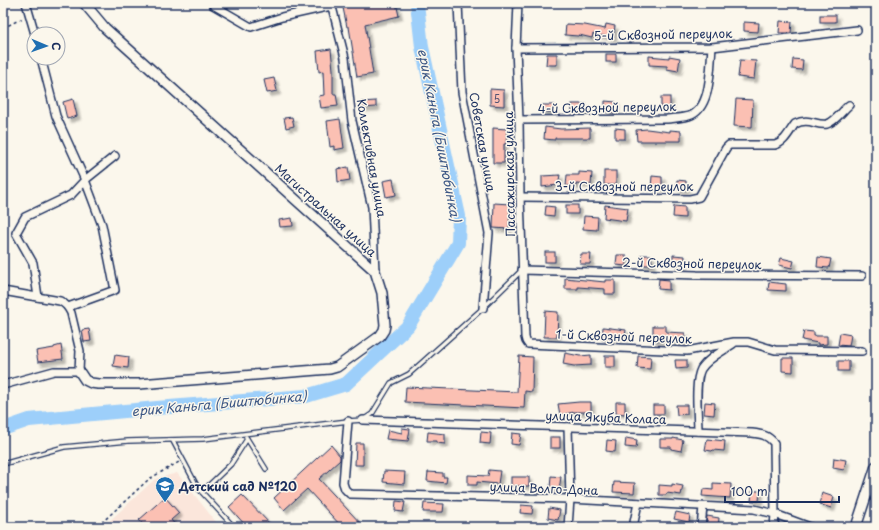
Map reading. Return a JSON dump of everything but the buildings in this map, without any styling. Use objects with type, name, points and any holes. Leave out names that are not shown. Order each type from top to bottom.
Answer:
[{"type":"street","points":[[26,3],[33,26]]},
{"type":"street","name":"Магистральная улица","points":[[79,371],[85,380],[91,383],[139,384],[262,376],[333,369],[380,336],[384,330],[382,293],[375,270],[105,28],[84,3]]},
{"type":"street","points":[[212,3],[251,27],[331,4]]},
{"type":"street","name":"Советская улица","points":[[458,3],[462,92],[489,233],[483,308]]},
{"type":"street","name":"Пассажирская улица","points":[[518,3],[516,48],[522,270],[525,337],[528,344]]},
{"type":"street","name":"Коллективная улица","points":[[331,4],[345,58],[352,121],[372,207],[375,270]]},
{"type":"street","name":"5-й Сквозной переулок","points":[[516,48],[712,47],[857,30]]},
{"type":"street","name":"4-й Сквозной переулок","points":[[519,120],[667,119],[689,116],[702,106],[707,92],[712,47]]},
{"type":"street","points":[[43,66],[56,116],[85,180],[102,225],[115,290],[68,307]]},
{"type":"street","name":"3-й Сквозной переулок","points":[[520,197],[699,197],[729,145],[780,144],[795,124],[805,121],[826,124],[833,120],[849,105]]},
{"type":"street","points":[[38,297],[33,263],[16,233],[25,217],[71,195],[85,180],[115,156]]},
{"type":"street","name":"2-й Сквозной переулок","points":[[522,270],[697,275],[862,276]]},
{"type":"street","points":[[3,291],[60,301],[68,307],[80,351],[79,371],[54,371],[3,385]]},
{"type":"street","points":[[698,431],[698,378],[707,362],[734,342]]},
{"type":"street","name":"1-й Сквозной переулок","points":[[528,344],[687,351],[734,342],[748,342],[775,350],[862,352]]},
{"type":"street","name":"улица Волго-Дона","points":[[348,420],[343,483],[345,490],[350,494],[570,499],[754,509],[775,514],[810,527]]},
{"type":"street","name":"улица Якуба Коласа","points":[[363,420],[758,434],[770,438],[774,443],[774,527]]},
{"type":"street","points":[[568,427],[570,499],[568,527]]},
{"type":"street","points":[[856,527],[876,466]]},
{"type":"street","points":[[633,527],[638,502]]},
{"type":"street","points":[[701,527],[703,507]]},
{"type":"lane","points":[[3,464],[64,447],[128,441],[203,439],[348,420],[363,420],[372,414],[391,383],[409,374],[483,308],[522,270]]},
{"type":"lane","points":[[246,434],[247,439],[266,468]]},
{"type":"lane","points":[[202,492],[231,464],[247,439]]},
{"type":"lane","points":[[173,441],[198,488],[234,527]]},
{"type":"path","points":[[3,28],[30,15]]},
{"type":"path","points":[[97,527],[149,480],[171,465],[182,460]]},
{"type":"shaded area","name":"Детский сад №120","points":[[177,473],[220,527],[103,527],[155,479]]},
{"type":"waterway","name":"ерик Каньга (Биштюбинка)","points":[[3,429],[29,420],[306,396],[346,384],[408,326],[458,243],[459,216],[422,47],[417,3]]},
{"type":"place","name":"Детский сад №120","points":[[165,503]]}]
